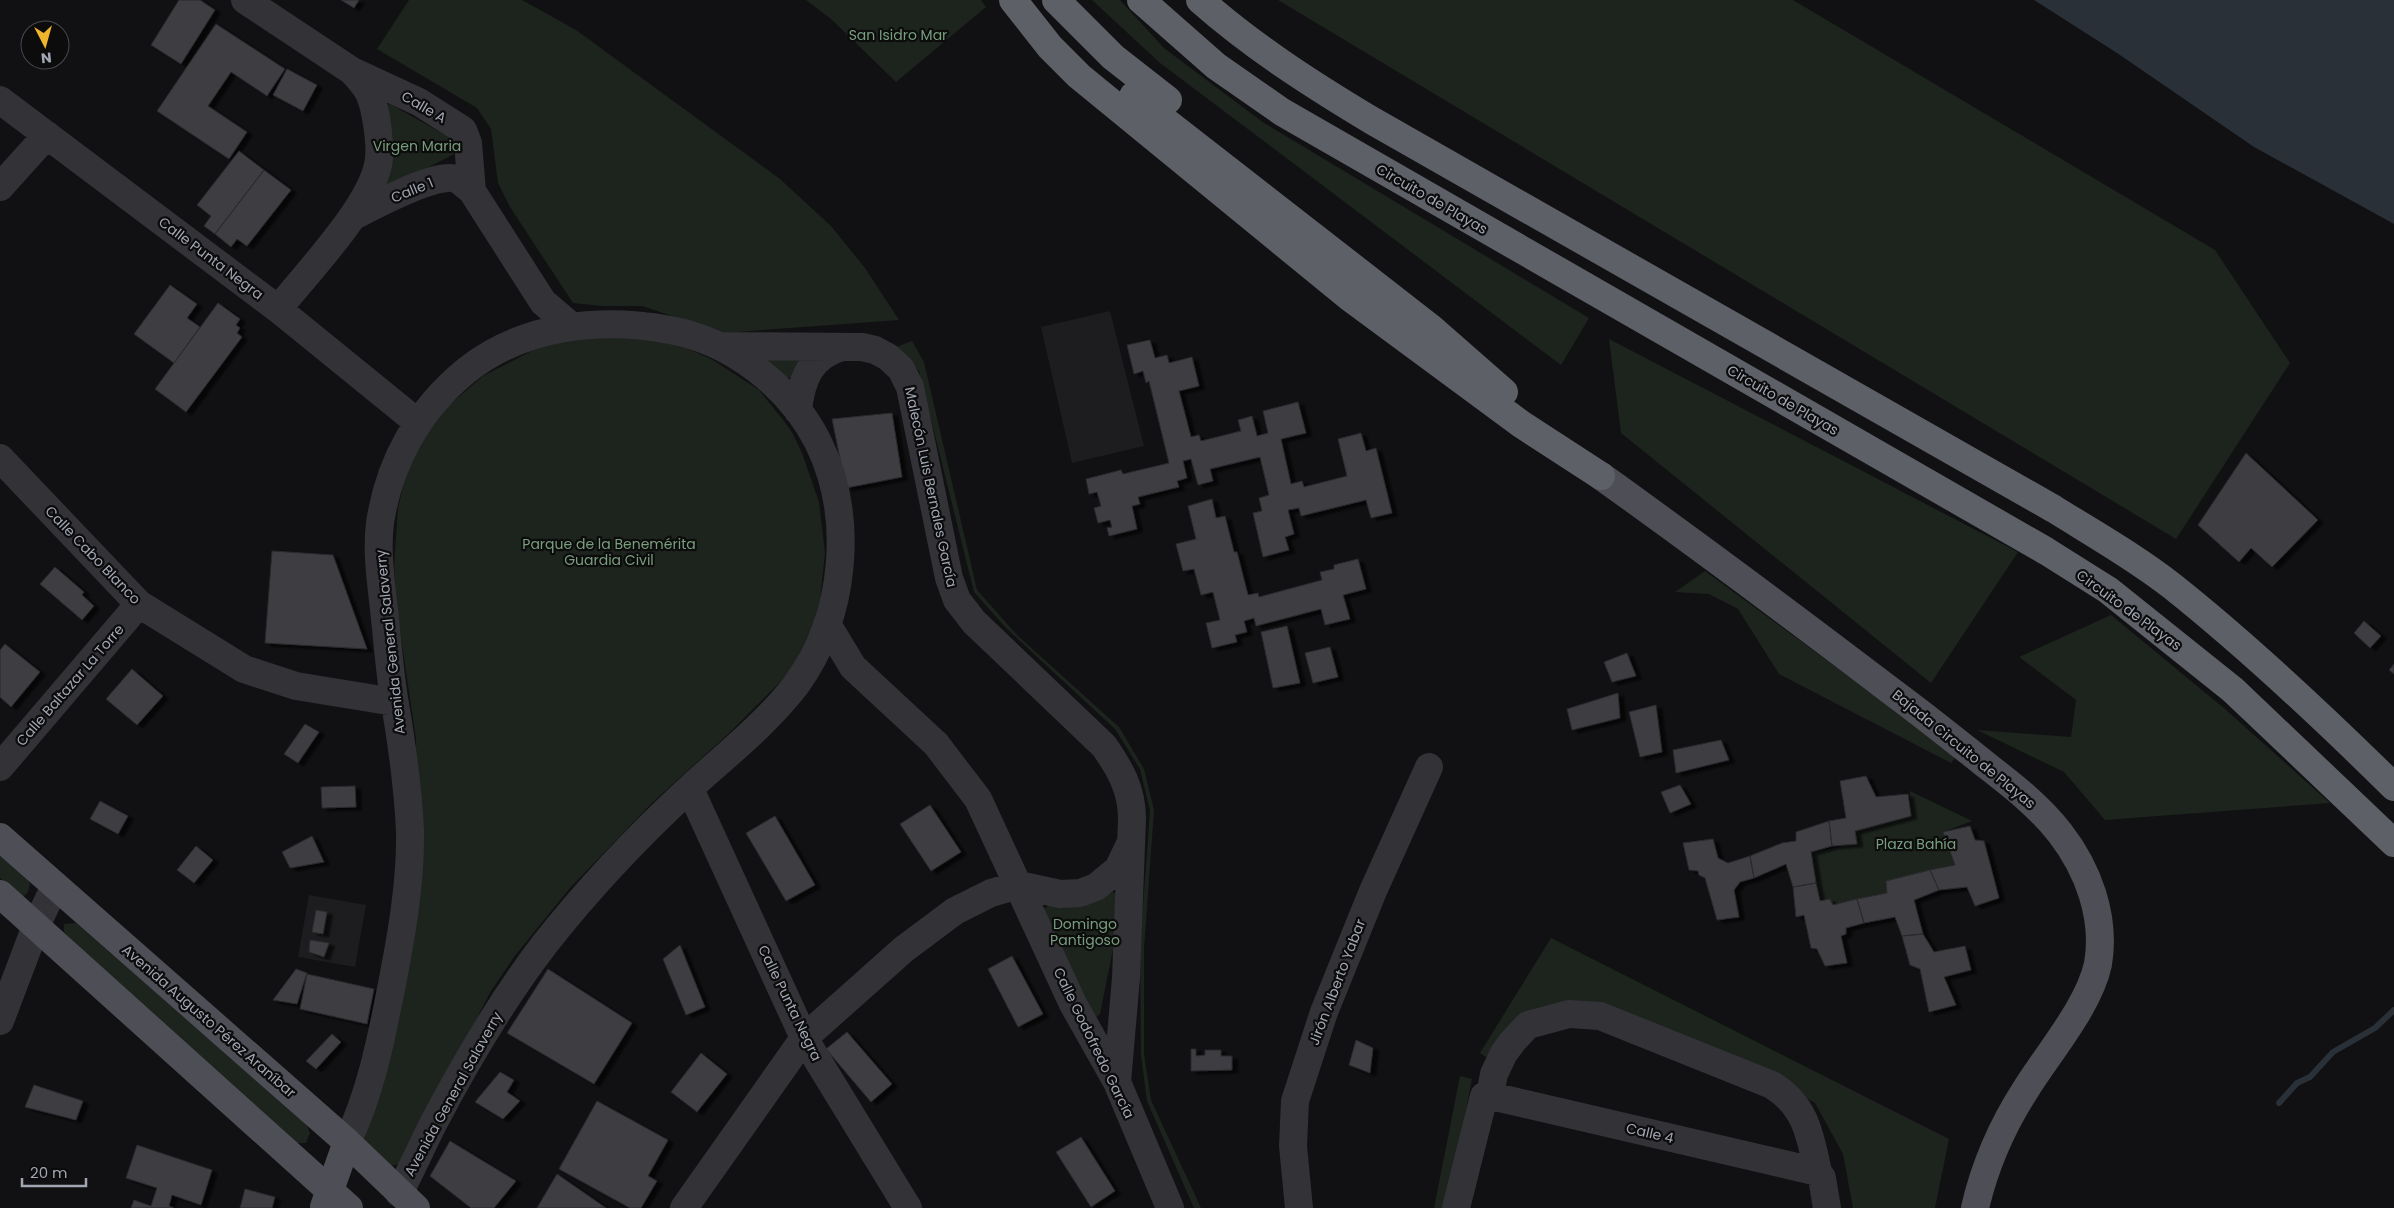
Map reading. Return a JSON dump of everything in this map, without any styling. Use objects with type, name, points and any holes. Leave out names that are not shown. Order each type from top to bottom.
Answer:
[{"type":"highway","points":[[1013,0],[1054,52],[1078,76],[1341,290],[1521,424],[1601,476]]},
{"type":"highway","points":[[1034,0],[1065,36],[1097,68],[1431,328],[1601,476]]},
{"type":"highway","points":[[1056,0],[1113,57],[1366,256],[1431,328]]},
{"type":"highway","name":"Circuito de Playas","points":[[1141,0],[1216,66],[1282,112],[2046,551],[2108,590],[2233,690],[2394,843]]},
{"type":"highway","points":[[1200,0],[1263,50],[1316,87],[1371,120],[2054,509],[2111,544],[2170,585],[2228,633],[2351,745],[2394,787]]},
{"type":"main road","name":"Bajada Circuito de Playas","points":[[1601,476],[1713,557],[1929,720],[2020,792],[2060,833],[2080,862],[2094,897],[2100,931],[2099,955],[2093,981],[2082,1003],[2025,1090],[2003,1128],[1988,1162],[1975,1208]]},
{"type":"main road","name":"Avenida Augusto Pérez Araníbar","points":[[0,837],[346,1142],[403,1203]]},
{"type":"main road","points":[[0,894],[334,1202]]},
{"type":"main road","name":"Avenida General Salaverry","points":[[334,1202],[346,1142]]},
{"type":"street","name":"Calle A","points":[[245,0],[352,71],[419,102],[463,130],[468,143],[472,191],[560,328]]},
{"type":"street","name":"Calle 1","points":[[278,309],[352,216],[370,188],[379,163],[375,111],[368,92],[352,71]]},
{"type":"street","name":"Calle Punta Negra","points":[[0,100],[278,309],[417,422]]},
{"type":"street","points":[[0,188],[47,134]]},
{"type":"street","name":"Calle 1","points":[[352,216],[410,189],[441,178],[455,178],[472,191]]},
{"type":"street","name":"Avenida General Salaverry","points":[[346,1142],[354,1128],[380,1044],[403,928],[410,833],[382,584],[380,528],[392,472],[417,422],[447,386],[481,360],[518,340],[582,324],[645,325],[684,332],[720,346],[757,369],[782,392],[814,434],[824,455],[837,502],[841,530],[839,572],[827,624],[808,666],[777,707],[619,857],[545,944],[491,1021],[433,1124],[403,1203]]},
{"type":"street","name":"Malecón Luis Bernales García","points":[[720,346],[862,347],[883,353],[895,362],[906,376],[916,410],[949,578],[957,600],[974,622],[1104,746],[1118,765],[1131,799],[1131,840],[1126,978],[1117,1082]]},
{"type":"street","points":[[798,411],[803,380],[811,366],[828,352],[842,347]]},
{"type":"street","name":"Calle Cabo Blanco","points":[[0,458],[139,604],[244,669],[296,686],[394,702]]},
{"type":"street","name":"Calle Baltazar La Torre","points":[[0,767],[139,604]]},
{"type":"street","name":"Calle Godofredo García","points":[[827,624],[853,667],[936,744],[978,798],[1073,1004],[1117,1082],[1170,1208]]},
{"type":"street","points":[[808,666],[853,667]]},
{"type":"street","name":"Jirón Alberto Yabar","points":[[1299,1208],[1293,1146],[1295,1101],[1324,1012],[1373,891],[1428,767]]},
{"type":"street","name":"Calle Punta Negra","points":[[690,789],[804,1038],[908,1208]]},
{"type":"street","points":[[684,1208],[804,1038],[904,949],[944,918],[972,901],[1019,885],[1060,894],[1080,893],[1096,887],[1118,869],[1131,840]]},
{"type":"street","points":[[0,1022],[36,926],[55,886]]},
{"type":"street","points":[[1456,1208],[1487,1096],[1494,1074],[1504,1053],[1528,1025],[1569,1014],[1600,1016],[1772,1085],[1785,1093],[1792,1100],[1804,1119],[1818,1172],[1822,1178],[1827,1208]]},
{"type":"street","name":"Calle 4","points":[[1487,1096],[1818,1172]]},
{"type":"shaded area","points":[[2034,0],[2394,0],[2394,224],[2254,147],[2117,53]]},
{"type":"shaded area","points":[[1110,311],[1144,446],[1072,463],[1041,327]]},
{"type":"shaded area","points":[[309,895],[366,905],[355,967],[298,957]]},
{"type":"green space","points":[[409,0],[522,0],[576,30],[780,179],[831,226],[865,268],[899,320],[723,333],[642,306],[601,306],[573,303],[510,207],[498,183],[491,129],[477,108],[377,49]]},
{"type":"green space","name":"San Isidro Mar","points":[[806,0],[981,0],[986,7],[896,82],[831,19]]},
{"type":"green space","points":[[1092,0],[1120,0],[1164,48],[1264,123],[1589,318],[1561,365],[1160,63]]},
{"type":"green space","points":[[1278,0],[1793,0],[2215,250],[2290,363],[2176,539]]},
{"type":"green space","name":"Virgen Maria","points":[[390,104],[454,140],[454,154],[381,192],[393,157],[393,138],[387,105]]},
{"type":"green space","name":"Parque de la Benemérita Guardia Civil","points":[[593,336],[667,339],[713,360],[759,390],[793,434],[802,453],[819,502],[825,553],[820,600],[812,627],[791,671],[727,735],[653,802],[570,888],[514,957],[491,991],[404,1159],[399,1164],[390,1166],[363,1141],[400,1015],[418,906],[416,739],[398,617],[394,566],[398,508],[406,474],[416,448],[447,407],[483,376],[555,339]]},
{"type":"green space","points":[[1609,339],[2018,552],[1931,683],[1621,433]]},
{"type":"green space","points":[[912,341],[924,362],[977,590],[1018,636],[1119,727],[1144,769],[1154,810],[1144,949],[1144,1054],[1151,1100],[1201,1208],[1194,1208],[1147,1101],[1141,1055],[1140,946],[1150,811],[1140,769],[1115,729],[1006,628],[974,592],[919,371],[896,347]]},
{"type":"green space","points":[[808,355],[791,378],[782,377],[760,356]]},
{"type":"green space","points":[[1705,571],[1957,756],[1951,763],[1779,674],[1738,609],[1709,594],[1675,592]]},
{"type":"green space","points":[[2111,615],[2225,709],[2330,803],[2105,820],[2064,772],[1977,730],[2071,737],[2076,700],[2019,657]]},
{"type":"green space","name":"Plaza Bahía","points":[[1910,791],[1972,821],[1943,832],[1955,865],[1886,881],[1887,893],[1833,905],[1830,899],[1820,901],[1811,852],[1856,844],[1855,831],[1911,816]]},
{"type":"green space","points":[[0,852],[24,872],[30,884],[28,892],[23,897],[0,878]]},
{"type":"green space","name":"Domingo Pantigoso","points":[[1113,892],[1123,899],[1100,1014],[1095,1018],[1090,1015],[1042,910],[1053,903],[1089,902]]},
{"type":"green space","points":[[76,923],[306,1123],[310,1133],[306,1143],[296,1143],[72,941],[64,932],[64,924]]},
{"type":"green space","points":[[1551,938],[1949,1139],[1935,1208],[1853,1208],[1843,1154],[1815,1103],[1774,1079],[1592,1002],[1492,1061],[1480,1053]]},
{"type":"green space","points":[[1460,1076],[1472,1079],[1447,1208],[1434,1208]]},
{"type":"building","points":[[179,0],[200,0],[215,10],[181,64],[151,45]]},
{"type":"building","points":[[341,0],[359,0],[354,8]]},
{"type":"building","points":[[216,24],[285,69],[267,96],[231,72],[208,106],[247,132],[229,159],[157,111]]},
{"type":"building","points":[[287,69],[317,85],[303,111],[273,95]]},
{"type":"building","points":[[239,151],[264,170],[215,234],[204,226],[211,216],[197,205]]},
{"type":"building","points":[[264,170],[291,190],[247,246],[237,239],[231,247],[215,234]]},
{"type":"building","points":[[170,285],[197,304],[187,318],[200,327],[174,363],[134,334]]},
{"type":"building","points":[[218,303],[240,319],[236,325],[240,328],[237,333],[242,337],[186,412],[155,389]]},
{"type":"building","points":[[1150,340],[1155,358],[1167,355],[1169,363],[1192,357],[1199,386],[1179,391],[1191,437],[1199,435],[1201,441],[1241,431],[1238,420],[1252,416],[1257,436],[1268,433],[1263,411],[1298,402],[1306,433],[1281,439],[1291,484],[1302,481],[1304,487],[1347,476],[1338,439],[1361,433],[1366,451],[1376,448],[1392,513],[1371,518],[1366,500],[1301,516],[1299,508],[1288,510],[1294,534],[1285,537],[1289,550],[1263,557],[1253,513],[1262,511],[1259,498],[1269,495],[1260,457],[1210,469],[1213,481],[1198,485],[1191,459],[1183,461],[1187,478],[1177,481],[1179,487],[1138,497],[1140,504],[1132,506],[1137,529],[1109,536],[1107,528],[1112,527],[1110,520],[1098,523],[1094,508],[1101,506],[1097,492],[1089,494],[1086,479],[1121,470],[1123,474],[1169,463],[1149,381],[1146,383],[1143,371],[1134,374],[1127,345]]},
{"type":"building","points":[[892,413],[902,477],[846,488],[832,419]]},
{"type":"building","points":[[2246,453],[2318,520],[2272,567],[2251,548],[2239,562],[2198,525]]},
{"type":"building","points":[[1212,499],[1216,518],[1225,516],[1248,595],[1258,593],[1259,597],[1322,580],[1320,572],[1334,569],[1334,565],[1358,559],[1366,589],[1343,595],[1350,619],[1325,625],[1321,609],[1256,626],[1254,618],[1244,621],[1247,632],[1235,635],[1237,642],[1212,648],[1206,623],[1220,620],[1213,592],[1201,595],[1194,569],[1183,571],[1176,544],[1196,539],[1188,506]]},
{"type":"building","points":[[272,551],[333,555],[367,649],[265,643]]},
{"type":"building","points":[[55,567],[84,592],[82,595],[94,606],[82,620],[40,584]]},
{"type":"building","points":[[2364,621],[2381,636],[2370,648],[2354,633]]},
{"type":"building","points":[[1287,626],[1300,683],[1273,688],[1261,632]]},
{"type":"building","points":[[5,644],[40,672],[11,707],[0,697],[0,650]]},
{"type":"building","points":[[1330,647],[1338,677],[1313,683],[1305,653]]},
{"type":"building","points":[[1627,653],[1636,676],[1612,682],[1604,662]]},
{"type":"building","points":[[2394,664],[2394,674],[2389,670]]},
{"type":"building","points":[[132,669],[163,696],[137,725],[106,699]]},
{"type":"building","points":[[1618,693],[1620,718],[1572,730],[1567,709]]},
{"type":"building","points":[[1656,705],[1662,752],[1640,757],[1629,712]]},
{"type":"building","points":[[305,724],[319,732],[298,763],[284,754]]},
{"type":"building","points":[[1721,740],[1729,760],[1676,773],[1673,750]]},
{"type":"building","points":[[1866,776],[1876,797],[1908,794],[1911,816],[1855,831],[1857,844],[1832,846],[1829,821],[1846,818],[1840,781]]},
{"type":"building","points":[[1680,785],[1691,804],[1670,813],[1661,792]]},
{"type":"building","points":[[355,786],[356,807],[322,808],[321,787]]},
{"type":"building","points":[[100,801],[128,816],[118,834],[90,819]]},
{"type":"building","points":[[930,805],[961,852],[931,871],[900,824]]},
{"type":"building","points":[[775,816],[815,885],[786,901],[746,833]]},
{"type":"building","points":[[1829,821],[1832,846],[1811,852],[1816,883],[1793,887],[1786,864],[1754,878],[1750,856],[1782,843],[1796,841],[1796,832]]},
{"type":"building","points":[[1970,826],[1975,840],[1984,841],[1999,898],[1975,906],[1967,887],[1939,890],[1930,870],[1955,865],[1943,832]]},
{"type":"building","points":[[312,836],[324,862],[290,868],[282,852]]},
{"type":"building","points":[[1713,839],[1718,858],[1728,863],[1750,856],[1754,878],[1740,882],[1734,890],[1739,917],[1717,920],[1705,878],[1699,875],[1698,871],[1689,870],[1683,843]]},
{"type":"building","points":[[196,846],[213,860],[194,883],[177,870]]},
{"type":"building","points":[[1930,870],[1939,890],[1914,900],[1923,934],[1902,936],[1895,917],[1864,923],[1857,899],[1887,893],[1886,881]]},
{"type":"building","points":[[1816,883],[1820,901],[1830,899],[1833,905],[1857,899],[1864,923],[1846,928],[1846,934],[1841,936],[1847,963],[1825,966],[1817,949],[1811,948],[1804,915],[1796,917],[1793,887]]},
{"type":"building","points":[[316,910],[327,912],[323,934],[312,932]]},
{"type":"building","points":[[1923,934],[1934,952],[1965,946],[1971,970],[1944,977],[1956,1005],[1929,1012],[1920,969],[1910,965],[1902,936]]},
{"type":"building","points":[[310,940],[329,943],[324,957],[309,952]]},
{"type":"building","points":[[680,945],[705,1007],[686,1015],[663,959]]},
{"type":"building","points":[[1012,956],[1043,1014],[1018,1027],[988,969]]},
{"type":"building","points":[[296,969],[307,973],[297,1004],[273,1000]]},
{"type":"building","points":[[548,969],[632,1023],[594,1084],[507,1033]]},
{"type":"building","points":[[307,974],[374,989],[367,1024],[300,1009]]},
{"type":"building","points":[[847,1032],[892,1084],[871,1102],[826,1049]]},
{"type":"building","points":[[332,1034],[341,1042],[316,1069],[306,1061]]},
{"type":"building","points":[[1356,1040],[1373,1048],[1370,1073],[1349,1065]]},
{"type":"building","points":[[1191,1049],[1196,1049],[1196,1056],[1205,1055],[1205,1050],[1221,1050],[1221,1056],[1232,1056],[1232,1070],[1191,1071]]},
{"type":"building","points":[[701,1053],[727,1074],[697,1112],[671,1092]]},
{"type":"building","points":[[500,1072],[514,1080],[507,1092],[520,1101],[503,1119],[475,1102]]},
{"type":"building","points":[[34,1085],[83,1101],[76,1120],[25,1107]]},
{"type":"building","points":[[597,1101],[668,1140],[648,1176],[657,1181],[641,1208],[630,1208],[559,1169]]},
{"type":"building","points":[[1081,1137],[1115,1191],[1091,1207],[1056,1152]]},
{"type":"building","points":[[450,1141],[516,1181],[494,1208],[471,1208],[430,1176]]},
{"type":"building","points":[[137,1145],[212,1170],[201,1205],[172,1195],[169,1206],[174,1208],[131,1208],[134,1200],[151,1206],[157,1188],[126,1178]]},
{"type":"building","points":[[557,1174],[606,1208],[537,1208]]},
{"type":"building","points":[[245,1189],[275,1197],[272,1208],[240,1208]]},
{"type":"waterway","points":[[2279,1103],[2297,1083],[2310,1077],[2333,1052],[2375,1028],[2394,1010]]}]
